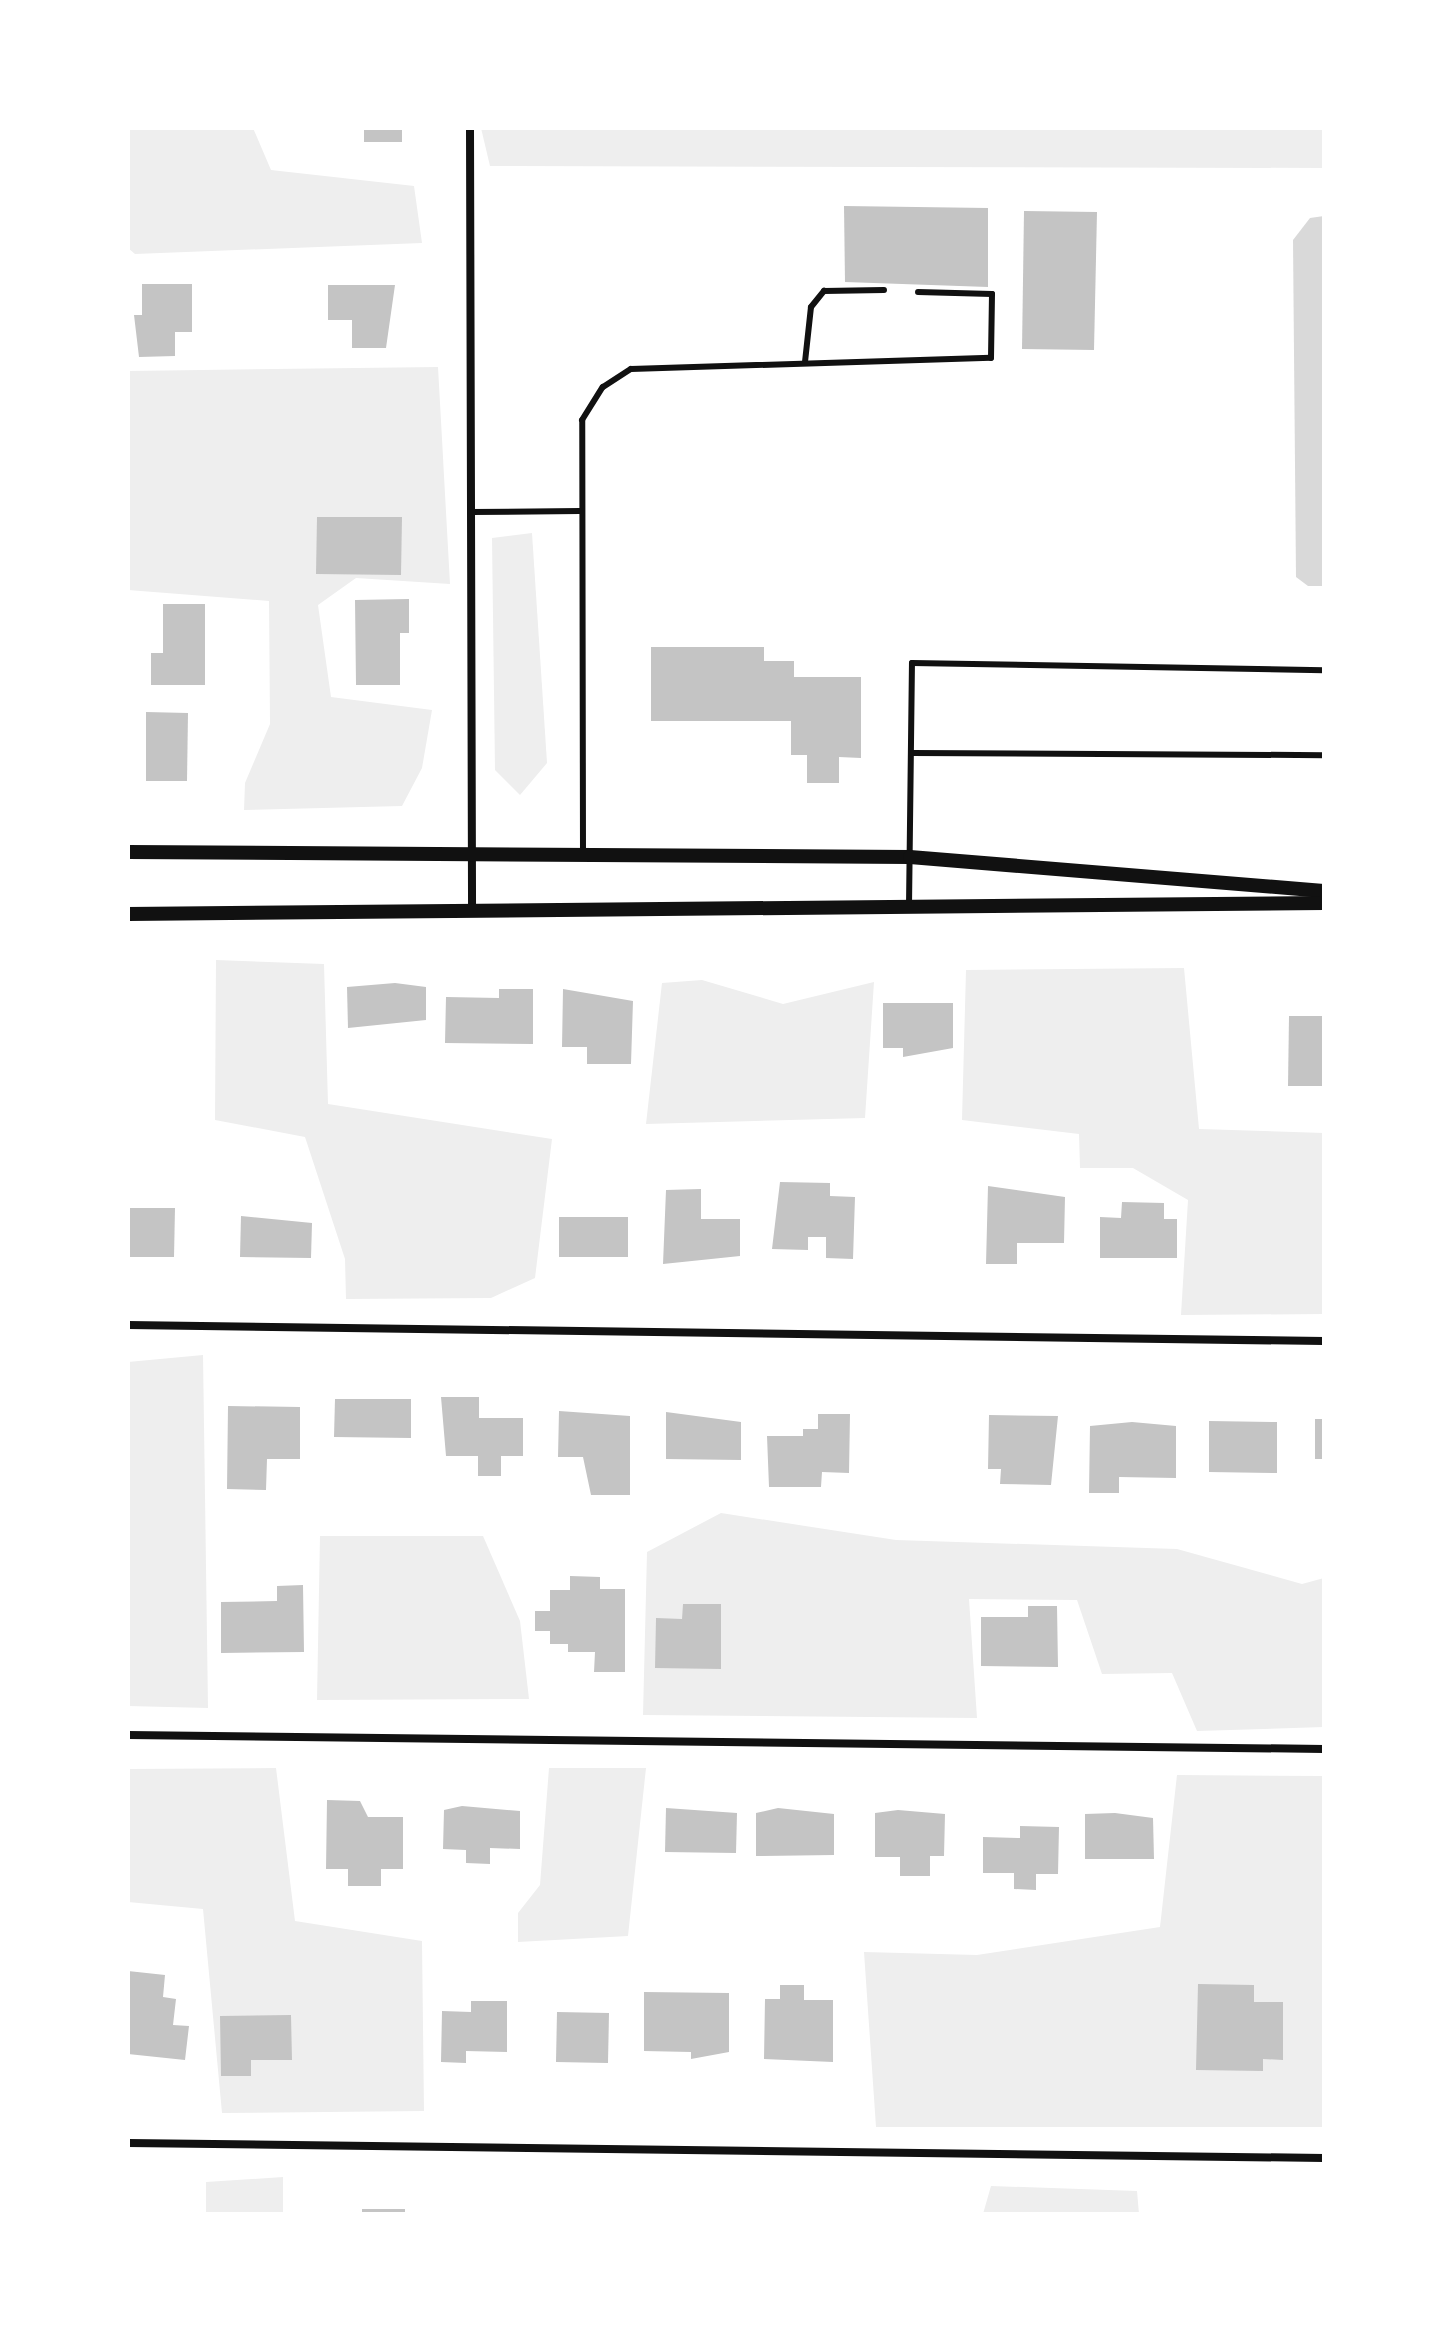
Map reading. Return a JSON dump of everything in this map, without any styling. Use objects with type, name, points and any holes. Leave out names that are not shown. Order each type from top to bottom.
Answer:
[{"type":"street","points":[[470,128],[472,913]]},
{"type":"street","points":[[128,852],[471,858],[910,857],[1324,891]]},
{"type":"street","points":[[128,914],[1324,903]]},
{"type":"street","points":[[128,1325],[1324,1341]]},
{"type":"street","points":[[128,1735],[1324,1749]]},
{"type":"street","points":[[128,2143],[1324,2158]]},
{"type":"lane","points":[[805,362],[811,307],[824,291],[884,290]]},
{"type":"lane","points":[[583,857],[582,420],[603,387],[631,369],[672,364],[991,358],[992,294],[918,292]]},
{"type":"lane","points":[[471,512],[580,511]]},
{"type":"lane","points":[[909,906],[912,663],[1324,670]]},
{"type":"lane","points":[[912,753],[1324,755]]},
{"type":"shaded area","points":[[128,128],[253,128],[271,170],[414,186],[422,243],[135,254],[128,248]]},
{"type":"shaded area","points":[[481,128],[1324,128],[1324,168],[490,166]]},
{"type":"shaded area","points":[[1324,216],[1324,586],[1308,586],[1296,577],[1293,240],[1310,218]]},
{"type":"shaded area","points":[[438,367],[450,584],[356,578],[318,605],[331,697],[432,710],[422,768],[402,806],[244,810],[245,783],[270,724],[269,601],[128,590],[128,371]]},
{"type":"shaded area","points":[[532,533],[547,763],[520,795],[495,770],[492,538]]},
{"type":"shaded area","points":[[216,960],[324,964],[328,1104],[552,1139],[535,1278],[491,1298],[346,1299],[345,1259],[305,1137],[215,1120]]},
{"type":"shaded area","points":[[1184,968],[1199,1129],[1324,1133],[1324,1314],[1181,1315],[1188,1200],[1133,1168],[1080,1168],[1079,1134],[962,1120],[966,970]]},
{"type":"shaded area","points":[[702,980],[783,1004],[874,982],[865,1118],[646,1124],[662,983]]},
{"type":"shaded area","points":[[203,1355],[208,1708],[128,1706],[128,1362]]},
{"type":"shaded area","points":[[721,1513],[896,1540],[1177,1549],[1302,1584],[1324,1578],[1324,1727],[1197,1731],[1172,1673],[1102,1674],[1077,1600],[969,1599],[977,1718],[643,1715],[647,1552]]},
{"type":"shaded area","points":[[320,1536],[483,1536],[520,1621],[529,1699],[317,1700]]},
{"type":"shaded area","points":[[276,1768],[295,1921],[422,1941],[424,2111],[222,2113],[203,1909],[128,1902],[128,1769]]},
{"type":"shaded area","points":[[549,1768],[646,1768],[628,1936],[518,1942],[518,1913],[540,1885]]},
{"type":"shaded area","points":[[1177,1775],[1324,1776],[1324,2127],[876,2127],[864,1952],[977,1955],[1160,1927]]},
{"type":"shaded area","points":[[283,2177],[283,2214],[206,2214],[206,2182]]},
{"type":"shaded area","points":[[991,2186],[1137,2191],[1139,2214],[983,2214]]},
{"type":"building","points":[[364,128],[402,128],[402,142],[364,142]]},
{"type":"building","points":[[844,206],[988,208],[988,287],[845,282]]},
{"type":"building","points":[[1024,211],[1097,212],[1094,350],[1022,349]]},
{"type":"building","points":[[142,284],[192,284],[192,332],[175,332],[175,356],[139,357],[134,315],[142,315]]},
{"type":"building","points":[[328,285],[395,285],[386,348],[352,348],[352,320],[328,320]]},
{"type":"building","points":[[317,517],[402,517],[401,575],[316,574]]},
{"type":"building","points":[[409,599],[409,633],[400,633],[400,685],[356,685],[355,600]]},
{"type":"building","points":[[163,604],[205,604],[205,685],[151,685],[151,653],[163,653]]},
{"type":"building","points":[[651,647],[764,647],[764,661],[794,661],[794,677],[861,677],[861,758],[839,757],[839,783],[807,783],[807,755],[791,755],[791,721],[651,721]]},
{"type":"building","points":[[146,712],[188,713],[187,781],[146,781]]},
{"type":"building","points":[[395,983],[426,987],[426,1020],[348,1028],[347,987]]},
{"type":"building","points":[[499,989],[533,989],[533,1044],[445,1043],[446,997],[499,998]]},
{"type":"building","points":[[563,989],[633,1001],[631,1064],[587,1064],[587,1047],[562,1047]]},
{"type":"building","points":[[883,1003],[953,1003],[953,1048],[903,1057],[903,1048],[883,1048]]},
{"type":"building","points":[[1289,1016],[1324,1016],[1324,1086],[1288,1086]]},
{"type":"building","points":[[780,1182],[830,1183],[830,1196],[855,1197],[853,1259],[826,1258],[826,1237],[808,1237],[808,1250],[772,1249]]},
{"type":"building","points":[[988,1186],[1065,1197],[1064,1243],[1017,1243],[1017,1264],[986,1264]]},
{"type":"building","points":[[701,1189],[701,1219],[740,1219],[740,1256],[663,1264],[666,1190]]},
{"type":"building","points":[[1122,1202],[1164,1203],[1164,1219],[1177,1219],[1177,1258],[1100,1258],[1100,1217],[1121,1218]]},
{"type":"building","points":[[128,1208],[175,1208],[174,1257],[128,1257]]},
{"type":"building","points":[[241,1216],[312,1223],[311,1258],[240,1257]]},
{"type":"building","points":[[559,1217],[628,1217],[628,1257],[559,1257]]},
{"type":"building","points":[[441,1397],[479,1397],[479,1418],[523,1418],[523,1456],[501,1456],[501,1476],[478,1476],[478,1456],[446,1456]]},
{"type":"building","points":[[335,1399],[411,1399],[411,1438],[334,1437]]},
{"type":"building","points":[[228,1406],[300,1407],[300,1459],[267,1459],[266,1490],[227,1489]]},
{"type":"building","points":[[559,1411],[630,1416],[630,1495],[591,1495],[583,1457],[558,1457]]},
{"type":"building","points":[[666,1412],[741,1422],[741,1460],[666,1459]]},
{"type":"building","points":[[818,1414],[850,1414],[849,1473],[822,1472],[821,1487],[769,1487],[767,1436],[803,1436],[803,1429],[818,1429]]},
{"type":"building","points":[[989,1415],[1058,1416],[1051,1485],[1000,1484],[1001,1469],[988,1469]]},
{"type":"building","points":[[1315,1419],[1324,1419],[1324,1459],[1315,1459]]},
{"type":"building","points":[[1209,1421],[1277,1422],[1277,1473],[1209,1472]]},
{"type":"building","points":[[1132,1422],[1176,1426],[1176,1478],[1119,1477],[1119,1493],[1089,1493],[1090,1426]]},
{"type":"building","points":[[570,1576],[600,1577],[600,1589],[625,1589],[625,1672],[594,1672],[595,1652],[568,1652],[568,1644],[550,1644],[550,1631],[535,1631],[535,1611],[550,1611],[550,1590],[570,1590]]},
{"type":"building","points":[[303,1585],[304,1652],[221,1653],[221,1602],[277,1601],[277,1586]]},
{"type":"building","points":[[683,1604],[721,1604],[721,1669],[655,1668],[656,1618],[682,1619]]},
{"type":"building","points":[[1028,1606],[1057,1606],[1058,1667],[981,1666],[981,1617],[1028,1617]]},
{"type":"building","points":[[327,1800],[360,1801],[368,1817],[403,1817],[403,1869],[381,1869],[381,1886],[348,1886],[348,1869],[326,1869]]},
{"type":"building","points":[[462,1806],[520,1811],[520,1849],[490,1848],[490,1864],[466,1863],[466,1850],[443,1849],[444,1810]]},
{"type":"building","points":[[666,1808],[737,1813],[736,1853],[665,1852]]},
{"type":"building","points":[[778,1808],[834,1814],[834,1855],[756,1856],[756,1813]]},
{"type":"building","points":[[898,1810],[945,1814],[944,1856],[930,1856],[930,1876],[900,1876],[900,1857],[875,1857],[875,1813]]},
{"type":"building","points":[[1115,1813],[1153,1818],[1154,1859],[1085,1859],[1085,1814]]},
{"type":"building","points":[[1020,1826],[1059,1827],[1058,1874],[1036,1874],[1036,1890],[1014,1889],[1014,1873],[983,1873],[983,1837],[1020,1838]]},
{"type":"building","points":[[128,1971],[165,1975],[163,1997],[176,1999],[173,2025],[189,2026],[185,2060],[128,2054]]},
{"type":"building","points":[[1198,1984],[1254,1985],[1254,2002],[1283,2002],[1283,2060],[1263,2059],[1263,2071],[1196,2070]]},
{"type":"building","points":[[780,1985],[804,1985],[804,2000],[833,2000],[833,2062],[764,2059],[765,1999],[780,1999]]},
{"type":"building","points":[[644,1992],[729,1993],[729,2052],[691,2059],[691,2052],[644,2051]]},
{"type":"building","points":[[471,2001],[507,2001],[507,2052],[466,2051],[466,2063],[441,2062],[442,2011],[471,2012]]},
{"type":"building","points":[[557,2012],[609,2013],[608,2063],[556,2062]]},
{"type":"building","points":[[291,2015],[292,2060],[251,2060],[251,2076],[221,2076],[220,2016]]},
{"type":"building","points":[[362,2209],[405,2209],[405,2214],[362,2214]]}]
